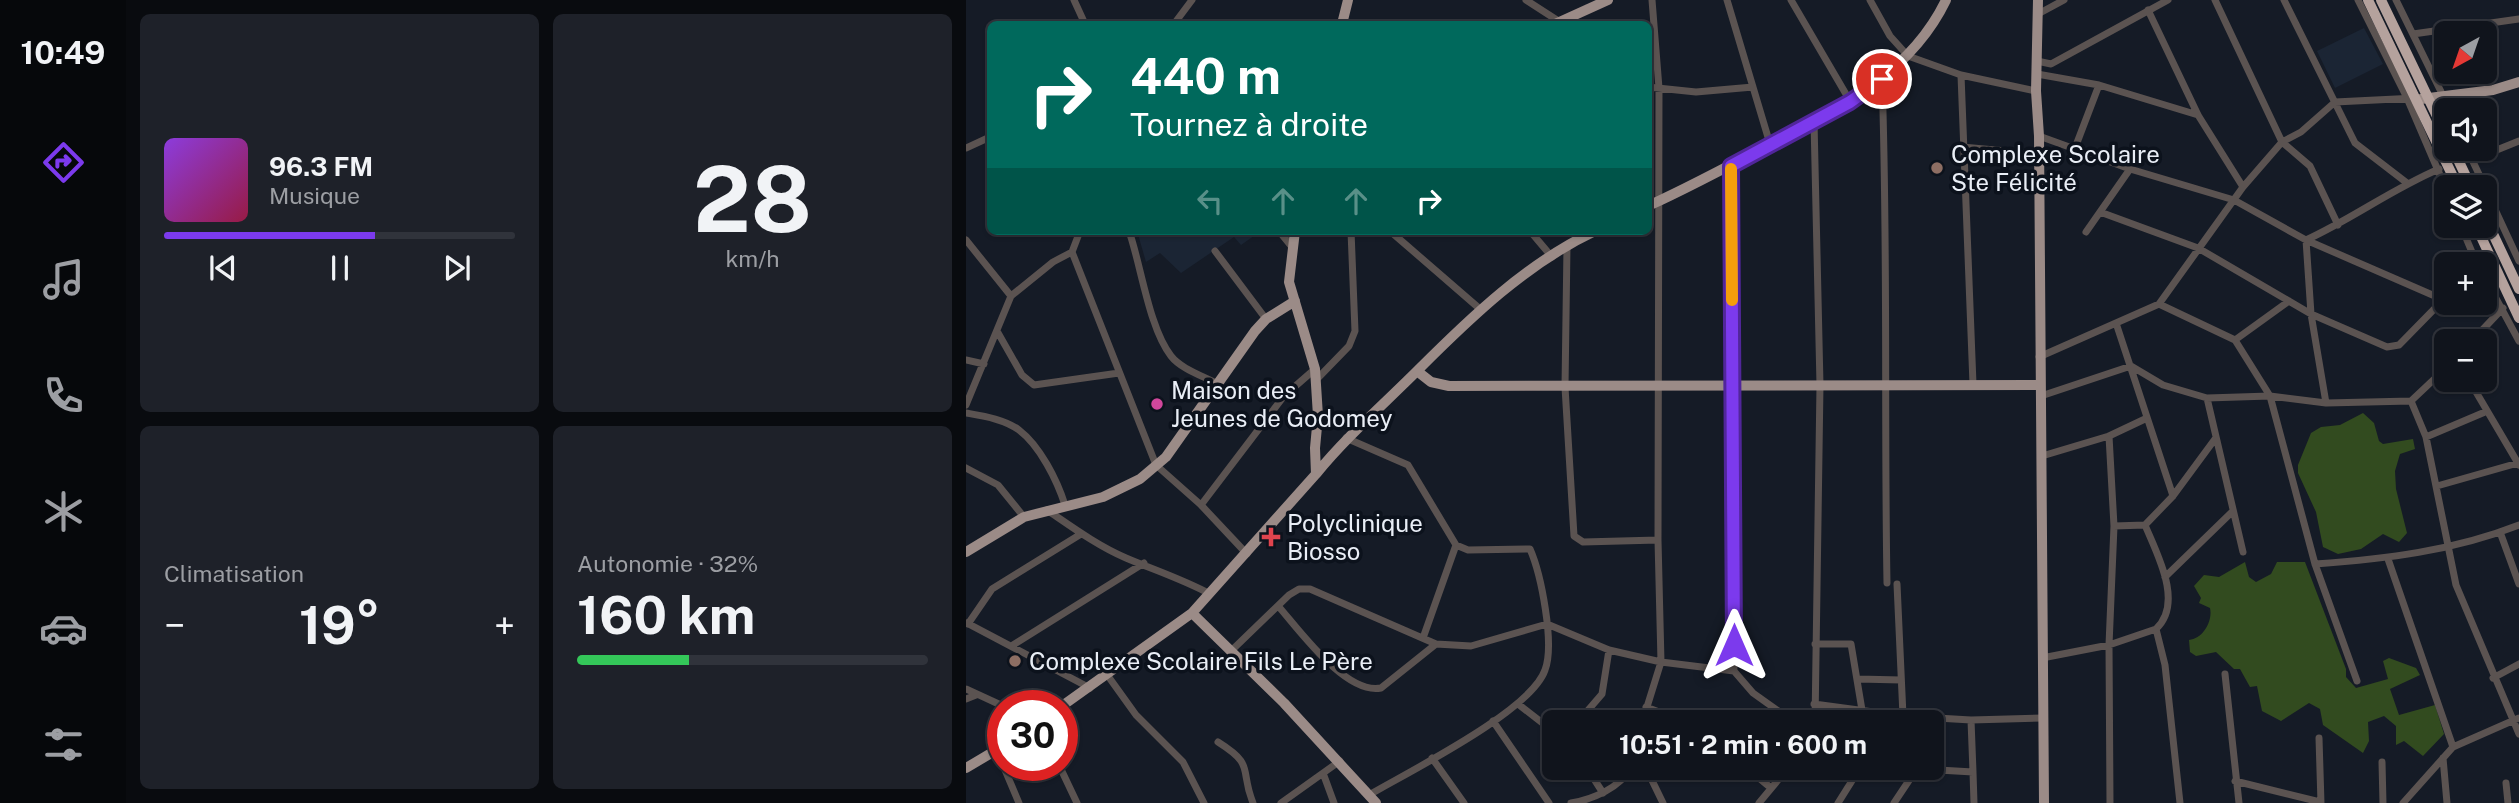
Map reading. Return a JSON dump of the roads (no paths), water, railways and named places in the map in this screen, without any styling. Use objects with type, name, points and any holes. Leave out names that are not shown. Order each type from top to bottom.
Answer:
[{"type":"highway","points":[[2368,0],[2418,98],[2453,175]]},
{"type":"highway","points":[[2381,0],[2418,98],[2434,119]]},
{"type":"highway","points":[[2482,238],[2519,318]]},
{"type":"highway","points":[[2495,238],[2519,289]]},
{"type":"main road","points":[[1343,21],[1348,0]]},
{"type":"main road","points":[[1564,21],[1608,0]]},
{"type":"main road","points":[[1653,204],[1731,166],[1850,102],[1908,56],[1933,27],[1946,0]]},
{"type":"main road","points":[[2038,0],[2036,92],[2039,136],[2044,803]]},
{"type":"main road","points":[[2418,98],[2493,90],[2519,82]]},
{"type":"main road","points":[[1294,235],[1289,282],[1315,369],[1318,416],[1316,474]]},
{"type":"main road","points":[[1078,696],[1192,613],[1247,554],[1346,438],[1480,309],[1582,235]]},
{"type":"main road","points":[[966,552],[1024,517],[1117,492],[1156,465],[1166,457],[1266,319],[1295,301]]},
{"type":"main road","points":[[1417,371],[1431,382],[1449,386],[2039,385]]},
{"type":"main road","points":[[1192,613],[1339,761],[1373,799]]},
{"type":"main road","points":[[966,768],[987,756]]},
{"type":"street","points":[[1074,0],[1084,21]]},
{"type":"street","points":[[1176,21],[1192,0]]},
{"type":"street","points":[[1526,0],[1554,21]]},
{"type":"street","points":[[1645,710],[1661,662],[1653,204],[1659,88],[1652,0]]},
{"type":"street","points":[[1727,0],[1770,144]]},
{"type":"street","points":[[1791,0],[1850,102]]},
{"type":"street","points":[[1870,0],[1890,36],[1908,56],[1961,75],[2036,92]]},
{"type":"street","points":[[2038,14],[2064,0]]},
{"type":"street","points":[[2037,61],[2050,64],[2168,0]]},
{"type":"street","points":[[2214,0],[2282,142],[2310,166],[2338,225]]},
{"type":"street","points":[[2284,0],[2355,142],[2407,183]]},
{"type":"street","points":[[2358,0],[2418,98],[2441,175]]},
{"type":"street","points":[[2396,0],[2445,97]]},
{"type":"street","points":[[2148,10],[2198,115],[2243,187]]},
{"type":"street","points":[[2413,34],[2519,19]]},
{"type":"street","points":[[2037,74],[2099,85],[2198,115]]},
{"type":"street","points":[[1961,75],[1973,384]]},
{"type":"street","points":[[1882,79],[1887,226],[1884,386],[1887,583]]},
{"type":"street","points":[[2075,148],[2099,85]]},
{"type":"street","points":[[1652,87],[1696,92],[1753,87]]},
{"type":"street","points":[[2039,357],[2159,304],[2243,187],[2282,142],[2301,132],[2335,102],[2418,98]]},
{"type":"street","points":[[1814,121],[1819,386],[1814,710]]},
{"type":"street","points":[[2039,136],[2130,169],[2234,200],[2306,240],[2434,293]]},
{"type":"street","points":[[966,148],[987,138]]},
{"type":"street","points":[[2497,150],[2519,141]]},
{"type":"street","points":[[1962,147],[2039,154]]},
{"type":"street","points":[[1731,166],[1734,671],[1753,693],[1777,710]]},
{"type":"street","points":[[2086,232],[2130,169]]},
{"type":"street","points":[[2306,240],[2338,225],[2407,183],[2439,169]]},
{"type":"street","points":[[2100,212],[2198,248],[2311,314],[2386,347],[2394,347],[2434,309]]},
{"type":"street","points":[[2497,213],[2519,261]]},
{"type":"street","points":[[966,405],[1011,296],[1053,262],[1072,252],[1078,235]]},
{"type":"street","points":[[1130,235],[1139,258],[1145,294],[1170,355],[1217,384]]},
{"type":"street","points":[[1282,235],[1292,247]]},
{"type":"street","points":[[1315,381],[1349,346],[1355,331],[1351,235]]},
{"type":"street","points":[[1395,235],[1480,309]]},
{"type":"street","points":[[1533,235],[1552,257]]},
{"type":"street","points":[[966,240],[1011,296]]},
{"type":"street","points":[[2306,240],[2311,314],[2326,403]]},
{"type":"street","points":[[1567,246],[1565,387],[1574,536],[1583,542],[1658,540]]},
{"type":"street","points":[[1215,251],[1266,319]]},
{"type":"street","points":[[1072,252],[1156,465],[1202,505],[1247,554]]},
{"type":"street","points":[[2497,299],[2519,341]]},
{"type":"street","points":[[2235,340],[2289,301]]},
{"type":"street","points":[[2159,304],[2235,340],[2270,396],[2315,564],[2357,681]]},
{"type":"street","points":[[2483,329],[2502,308]]},
{"type":"street","points":[[2116,323],[2145,419],[2173,496]]},
{"type":"street","points":[[997,331],[1023,375],[1034,386],[1119,373]]},
{"type":"street","points":[[966,360],[984,364]]},
{"type":"street","points":[[2041,396],[2131,366],[2163,385],[2207,398],[2270,396],[2326,403],[2411,401],[2434,379]]},
{"type":"street","points":[[1202,505],[1275,406],[1315,369]]},
{"type":"street","points":[[2437,486],[2518,464],[2475,392]]},
{"type":"street","points":[[2207,398],[2244,552]]},
{"type":"street","points":[[2411,401],[2426,437],[2460,598],[2519,734]]},
{"type":"street","points":[[2426,437],[2485,412]]},
{"type":"street","points":[[966,413],[991,418],[1019,429],[1059,484],[1065,505]]},
{"type":"street","points":[[2042,456],[2109,436],[2145,419]]},
{"type":"street","points":[[2109,436],[2113,526],[2109,645],[2110,803]]},
{"type":"street","points":[[1346,438],[1408,465],[1456,545],[1468,550],[1530,549],[1547,624],[1546,669],[1518,704],[1373,799]]},
{"type":"street","points":[[2113,526],[2146,525],[2173,496],[2215,439]]},
{"type":"street","points":[[966,468],[998,485],[1024,517]]},
{"type":"street","points":[[1046,509],[1081,534],[1128,559],[1144,563],[1210,594]]},
{"type":"street","points":[[2165,577],[2233,511]]},
{"type":"street","points":[[2315,564],[2388,559],[2450,547],[2519,524]]},
{"type":"street","points":[[2042,658],[2109,645],[2156,629],[2167,614],[2165,577],[2146,525]]},
{"type":"street","points":[[2500,532],[2519,584]]},
{"type":"street","points":[[1081,534],[992,589],[967,623],[1090,688]]},
{"type":"street","points":[[1423,638],[1456,545]]},
{"type":"street","points":[[2388,559],[2453,747]]},
{"type":"street","points":[[1013,645],[1144,563]]},
{"type":"street","points":[[1897,584],[1903,710]]},
{"type":"street","points":[[1230,652],[1299,589],[1310,589],[1436,644],[1471,646],[1547,624],[1609,650],[1661,662],[1734,671]]},
{"type":"street","points":[[1279,607],[1327,662],[1345,677],[1373,690],[1381,688],[1436,644]]},
{"type":"street","points":[[2156,629],[2165,665],[2180,803]]},
{"type":"street","points":[[1814,704],[1863,710],[1851,644],[1815,644]]},
{"type":"street","points":[[1588,710],[1602,694],[1609,650]]},
{"type":"street","points":[[2493,678],[2519,664]]},
{"type":"street","points":[[2225,674],[2239,803]]},
{"type":"street","points":[[1108,676],[1136,715],[1183,762],[1204,803]]},
{"type":"street","points":[[1858,679],[1901,680]]},
{"type":"street","points":[[966,689],[987,699]]},
{"type":"street","points":[[966,699],[976,695]]},
{"type":"street","points":[[1518,704],[1542,723]]},
{"type":"street","points":[[1646,707],[1654,710]]},
{"type":"street","points":[[1944,718],[2043,718]]},
{"type":"street","points":[[1971,720],[1974,803]]},
{"type":"street","points":[[2403,803],[2453,747],[2515,720]]},
{"type":"street","points":[[1493,721],[1549,803]]},
{"type":"street","points":[[2235,780],[2320,803],[2319,738]]},
{"type":"street","points":[[1218,742],[1236,752],[1244,764],[1253,803]]},
{"type":"street","points":[[1432,758],[1464,803]]},
{"type":"street","points":[[2443,758],[2447,803]]},
{"type":"street","points":[[1281,803],[1339,761]]},
{"type":"street","points":[[2382,762],[2383,803]]},
{"type":"street","points":[[1944,771],[1973,772]]},
{"type":"street","points":[[1323,773],[1334,803]]},
{"type":"street","points":[[1595,780],[1603,793]]},
{"type":"street","points":[[1571,803],[1603,793],[1624,780]]},
{"type":"street","points":[[1652,780],[1663,803]]},
{"type":"street","points":[[1761,780],[1771,788]]},
{"type":"street","points":[[1759,803],[1778,780]]},
{"type":"street","points":[[1838,803],[1852,780]]},
{"type":"street","points":[[1894,803],[1909,780]]},
{"type":"street","points":[[1011,781],[1019,803]]},
{"type":"street","points":[[1067,781],[1077,803]]},
{"type":"street","points":[[2506,783],[2508,803]]},
{"type":"place","name":"Complexe Scolaire Ste Félicité","points":[[1937,168]]},
{"type":"place","name":"Maison des Jeunes de Godomey","points":[[1157,404]]},
{"type":"place","name":"Polyclinique Biosso","points":[[1271,537]]},
{"type":"place","name":"Complexe Scolaire Fils Le Père","points":[[1015,661]]}]
